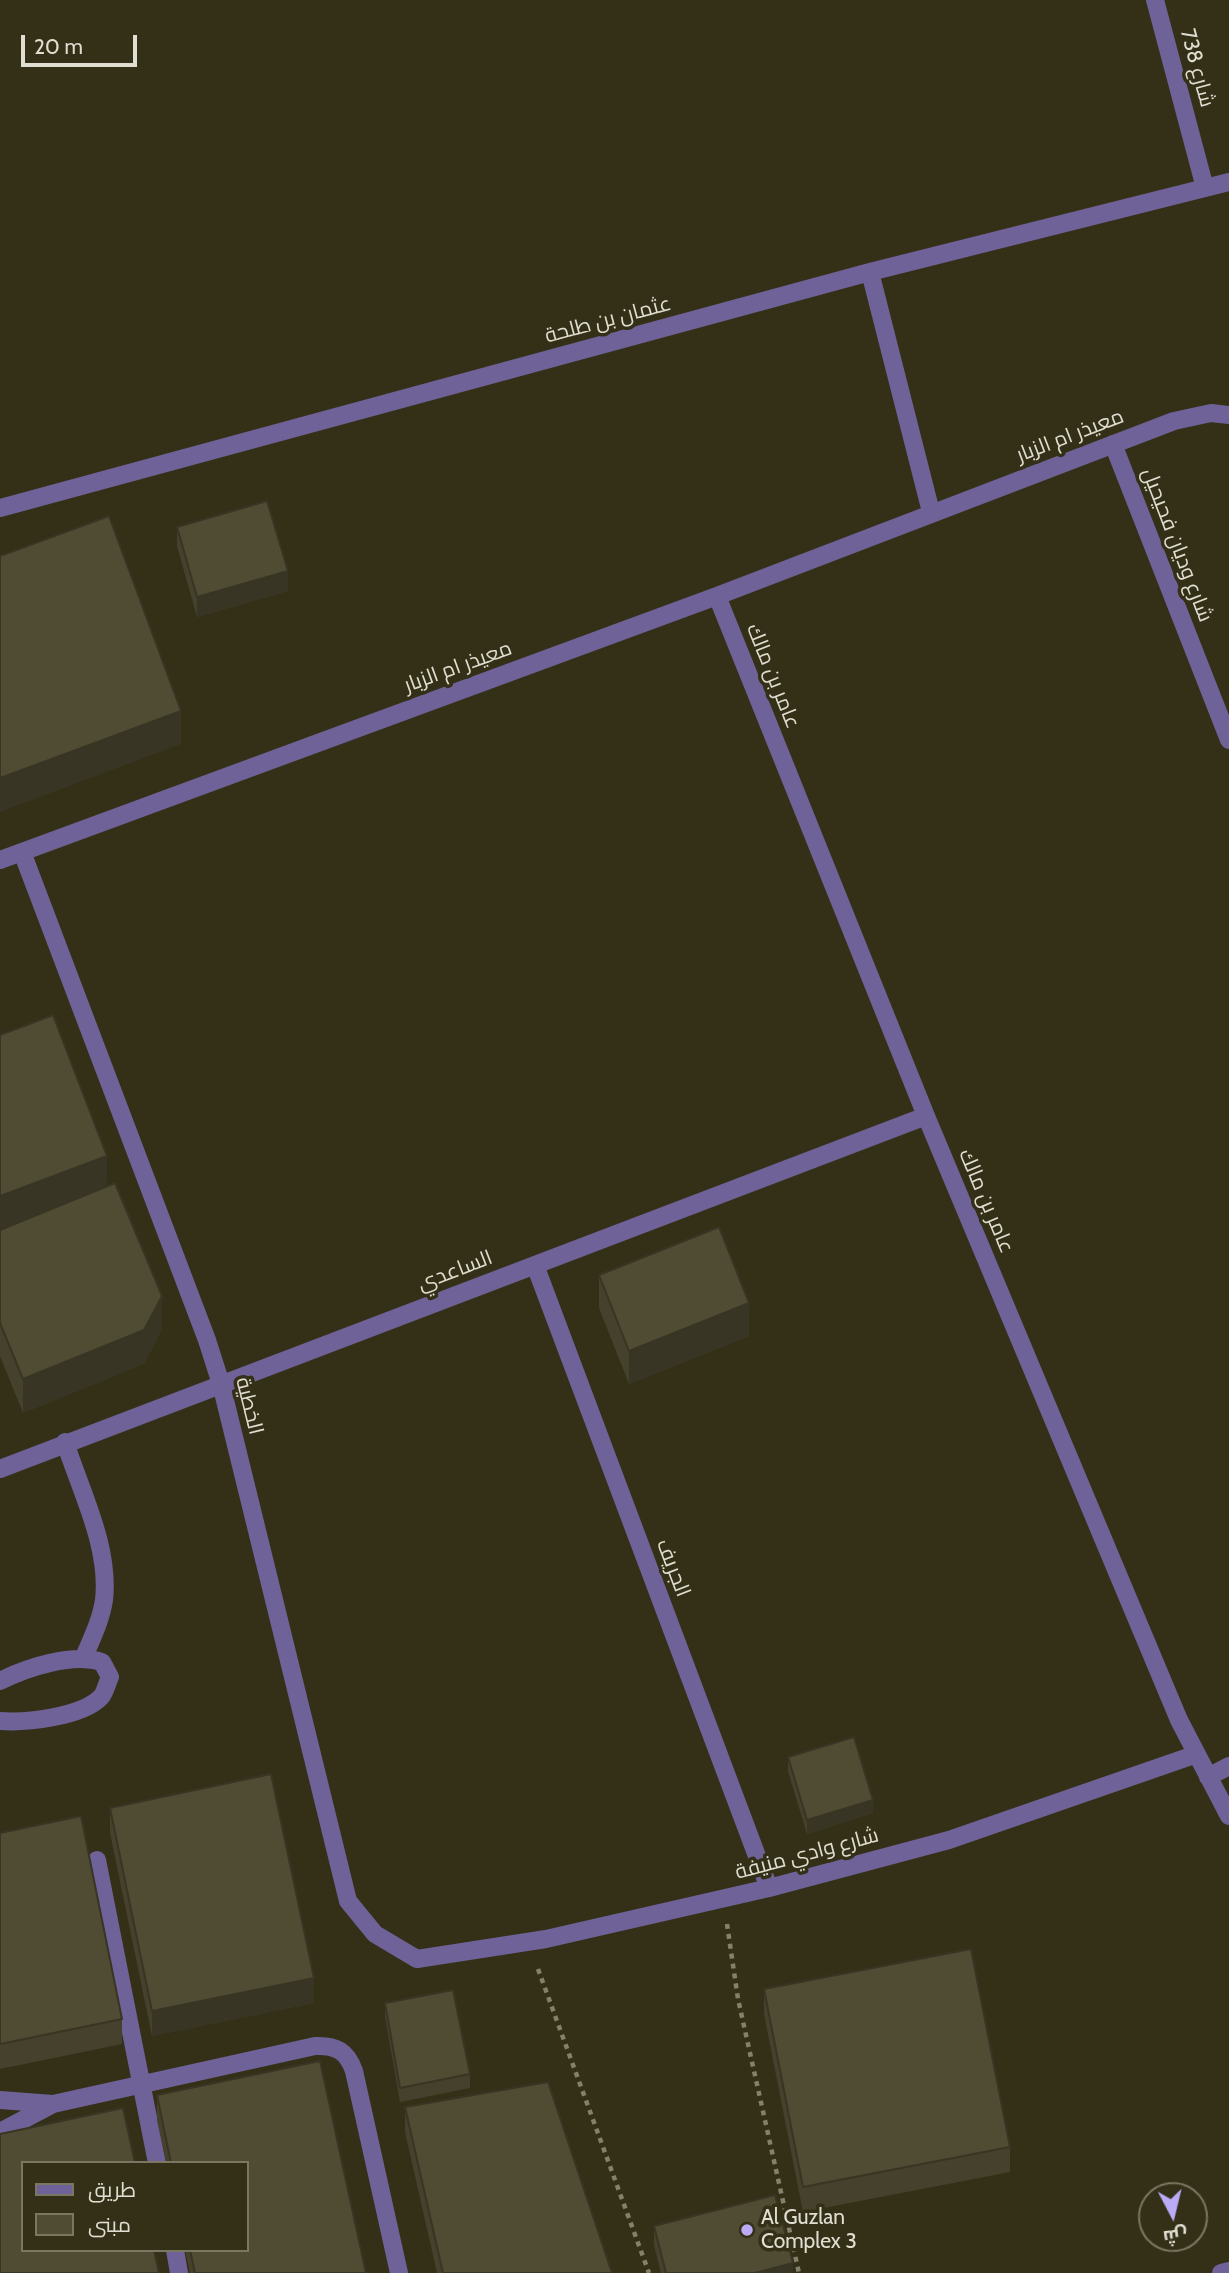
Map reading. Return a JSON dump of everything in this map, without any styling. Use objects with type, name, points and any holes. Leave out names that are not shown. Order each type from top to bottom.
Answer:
[{"type":"street","name":"شارع 738","points":[[1155,0],[1205,188]]},
{"type":"street","name":"عثمان بن طلحة","points":[[0,508],[870,272],[1229,182]]},
{"type":"street","points":[[870,272],[930,513]]},
{"type":"street","name":"معيذر ام الزبار","points":[[0,860],[717,596],[1174,421],[1211,413],[1229,415]]},
{"type":"street","name":"شارع وديان فحيحيل","points":[[1113,444],[1229,740]]},
{"type":"street","name":"عامر بن مالك","points":[[717,596],[926,1116],[1179,1720],[1229,1816]]},
{"type":"street","name":"الخطية","points":[[22,852],[221,1384],[348,1901],[375,1934],[417,1959]]},
{"type":"street","name":"الساعدي","points":[[0,1469],[926,1116]]},
{"type":"street","name":"الجريف","points":[[535,1265],[769,1888]]},
{"type":"street","points":[[65,1442],[103,1555],[105,1578],[97,1627],[84,1657]]},
{"type":"street","points":[[0,1681],[15,1674],[84,1657],[102,1662],[110,1677],[101,1697],[79,1709],[41,1719],[0,1721]]},
{"type":"street","name":"شارع وادي منيفة","points":[[417,1959],[528,1941],[769,1888],[949,1840],[1197,1754]]},
{"type":"street","points":[[1208,1777],[1229,1766]]},
{"type":"street","points":[[97,1860],[158,2161]]},
{"type":"street","points":[[0,2132],[53,2104],[328,2045],[340,2050],[349,2059],[354,2071],[399,2273]]},
{"type":"street","points":[[0,2100],[53,2104]]},
{"type":"street","points":[[175,2252],[179,2273]]},
{"type":"street","points":[[1221,2273],[1229,2271]]},
{"type":"path","points":[[723,1899],[738,1999],[799,2273]]},
{"type":"path","points":[[528,1941],[649,2273]]},
{"type":"building","points":[[267,501],[288,571],[197,597],[177,527]]},
{"type":"building","points":[[109,516],[181,711],[0,778],[0,556]]},
{"type":"building","points":[[53,1015],[107,1156],[0,1196],[0,1035]]},
{"type":"building","points":[[115,1183],[162,1296],[144,1330],[23,1379],[0,1323],[0,1230]]},
{"type":"building","points":[[719,1227],[749,1303],[629,1351],[599,1275]]},
{"type":"building","points":[[854,1737],[873,1800],[807,1820],[788,1757]]},
{"type":"building","points":[[271,1774],[314,1978],[152,2011],[110,1808]]},
{"type":"building","points":[[81,1816],[122,2019],[0,2044],[0,1833]]},
{"type":"building","points":[[971,1949],[1010,2147],[803,2187],[764,1989]]},
{"type":"building","points":[[453,1990],[470,2074],[400,2088],[385,2003]]},
{"type":"building","points":[[320,2061],[366,2273],[195,2273],[190,2252],[248,2252],[248,2161],[171,2161],[157,2095]]},
{"type":"building","points":[[548,2082],[612,2273],[443,2273],[405,2107]]},
{"type":"building","points":[[123,2108],[135,2161],[21,2161],[21,2252],[154,2252],[159,2273],[0,2273],[0,2134]]},
{"type":"building","name":"Al Guzlan Complex 3","points":[[775,2195],[793,2263],[755,2273],[666,2273],[654,2226]]},
{"type":"place","name":"Al Guzlan Complex 3","points":[[747,2230]]}]
